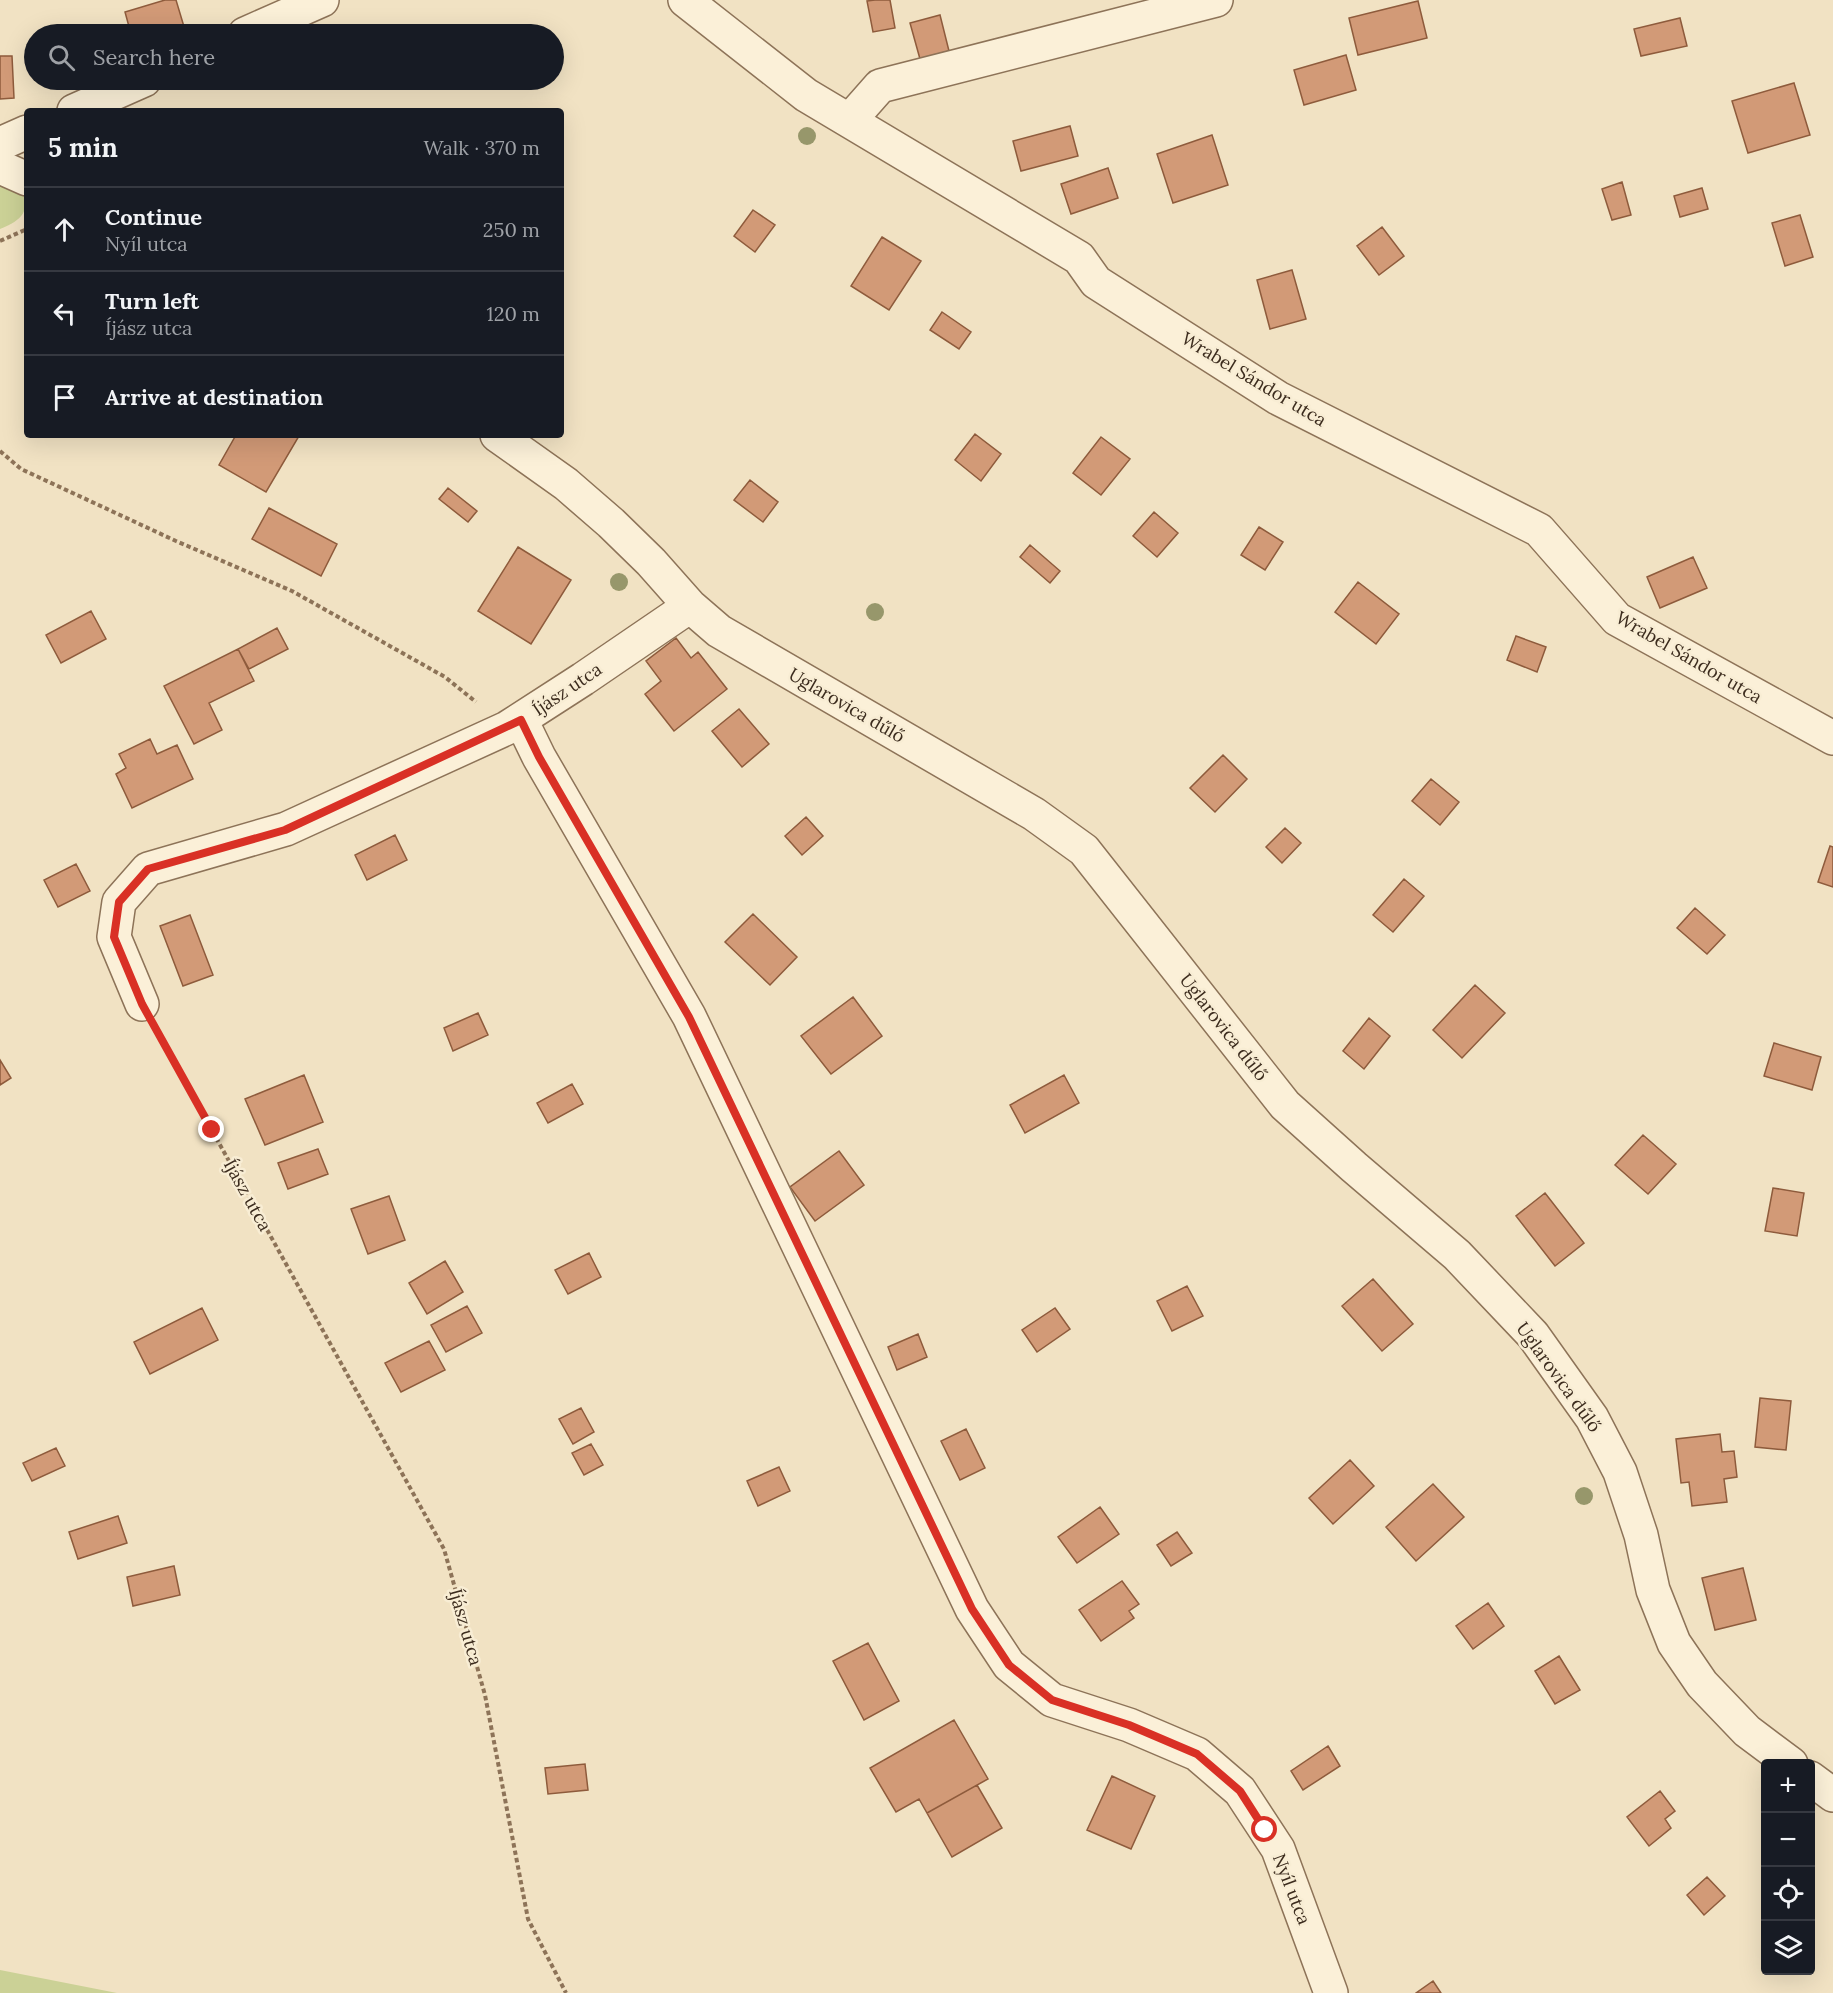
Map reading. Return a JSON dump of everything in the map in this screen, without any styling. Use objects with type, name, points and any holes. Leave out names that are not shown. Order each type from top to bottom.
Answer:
[{"type":"street","points":[[268,24],[322,0]]},
{"type":"street","name":"Wrabel Sándor utca","points":[[685,0],[806,94],[1079,258],[1096,282],[1278,398],[1539,530],[1617,619],[1833,738]]},
{"type":"street","points":[[850,120],[880,86],[1216,0]]},
{"type":"street","points":[[81,108],[121,90]]},
{"type":"street","points":[[0,144],[24,133]]},
{"type":"street","points":[[0,167],[24,178]]},
{"type":"street","name":"Uglarovica dűlő","points":[[501,438],[566,484],[611,523],[651,562],[690,606],[719,631],[1034,814],[1084,850],[1285,1105],[1457,1255],[1533,1335],[1592,1418],[1620,1472],[1641,1534],[1653,1590],[1674,1643],[1702,1684],[1747,1731],[1784,1759]]},
{"type":"street","name":"Íjász utca","points":[[142,1004],[114,937],[119,902],[148,869],[285,830],[514,724],[690,606]]},
{"type":"street","name":"Nyíl utca","points":[[514,724],[539,757],[689,1017],[972,1609],[1009,1665],[1052,1700],[1129,1725],[1197,1754],[1240,1791],[1278,1849],[1331,1993]]},
{"type":"street","points":[[1815,1782],[1833,1795]]},
{"type":"path","points":[[0,241],[24,230]]},
{"type":"path","points":[[0,452],[21,469],[176,541],[292,591],[445,677],[514,724]]},
{"type":"path","name":"Íjász utca","points":[[142,1004],[444,1549],[485,1695],[528,1919],[566,1993]]},
{"type":"green space","points":[[0,174],[24,186],[24,211],[14,222],[0,229]]},
{"type":"green space","points":[[0,1970],[117,1993],[0,1993]]},
{"type":"building","points":[[165,0],[176,0],[183,24],[128,24],[125,12]]},
{"type":"building","points":[[890,0],[895,28],[873,32],[867,1]]},
{"type":"building","points":[[1418,1],[1427,38],[1358,55],[1349,18]]},
{"type":"building","points":[[940,15],[949,51],[920,59],[910,23]]},
{"type":"building","points":[[1680,18],[1687,46],[1641,56],[1634,29]]},
{"type":"building","points":[[1346,55],[1356,90],[1304,105],[1294,70]]},
{"type":"building","points":[[0,56],[12,56],[14,98],[0,99]]},
{"type":"building","points":[[1794,83],[1810,135],[1748,153],[1732,101]]},
{"type":"building","points":[[1070,126],[1078,156],[1021,171],[1013,141]]},
{"type":"building","points":[[1212,135],[1228,185],[1173,203],[1157,154]]},
{"type":"building","points":[[1108,168],[1118,198],[1071,214],[1061,184]]},
{"type":"building","points":[[1622,182],[1631,215],[1612,220],[1602,189]]},
{"type":"building","points":[[1702,188],[1708,209],[1680,217],[1674,196]]},
{"type":"building","points":[[753,210],[775,225],[755,252],[734,236]]},
{"type":"building","points":[[1800,215],[1813,257],[1785,266],[1772,223]]},
{"type":"building","points":[[1382,227],[1404,256],[1379,275],[1357,246]]},
{"type":"building","points":[[882,237],[921,261],[889,310],[851,286]]},
{"type":"building","points":[[1292,270],[1306,319],[1270,329],[1257,280]]},
{"type":"building","points":[[942,312],[971,332],[959,349],[930,330]]},
{"type":"building","points":[[975,434],[1001,454],[981,481],[955,460]]},
{"type":"building","points":[[1101,437],[1130,459],[1101,495],[1073,473]]},
{"type":"building","points":[[234,438],[298,438],[266,492],[219,465]]},
{"type":"building","points":[[750,480],[778,502],[763,522],[734,500]]},
{"type":"building","points":[[448,488],[477,511],[468,522],[439,499]]},
{"type":"building","points":[[269,508],[337,544],[321,576],[252,539]]},
{"type":"building","points":[[1154,512],[1178,533],[1157,557],[1133,536]]},
{"type":"building","points":[[1259,527],[1283,542],[1265,570],[1241,555]]},
{"type":"building","points":[[1030,545],[1060,571],[1050,583],[1020,557]]},
{"type":"building","points":[[518,547],[571,580],[531,644],[478,611]]},
{"type":"building","points":[[1693,557],[1707,588],[1660,608],[1647,577]]},
{"type":"building","points":[[1358,582],[1399,614],[1376,644],[1335,612]]},
{"type":"building","points":[[91,611],[106,639],[61,663],[46,635]]},
{"type":"building","points":[[277,628],[288,649],[249,669],[238,649]]},
{"type":"building","points":[[1516,636],[1546,647],[1537,672],[1507,660]]},
{"type":"building","points":[[676,638],[691,658],[698,652],[727,689],[674,731],[645,694],[661,681],[646,661]]},
{"type":"building","points":[[238,649],[254,681],[209,703],[222,730],[194,744],[164,686]]},
{"type":"building","points":[[739,709],[769,744],[742,767],[712,731]]},
{"type":"building","points":[[150,739],[157,754],[177,745],[193,779],[132,808],[116,774],[126,768],[119,754]]},
{"type":"building","points":[[1223,755],[1247,779],[1215,812],[1190,788]]},
{"type":"building","points":[[1431,779],[1459,802],[1440,825],[1412,801]]},
{"type":"building","points":[[806,817],[823,836],[802,855],[785,836]]},
{"type":"building","points":[[1285,828],[1301,843],[1282,863],[1266,847]]},
{"type":"building","points":[[395,835],[407,860],[367,880],[355,855]]},
{"type":"building","points":[[1830,846],[1833,847],[1833,887],[1818,882]]},
{"type":"building","points":[[76,864],[90,891],[58,907],[44,880]]},
{"type":"building","points":[[1404,879],[1424,896],[1393,932],[1373,915]]},
{"type":"building","points":[[1695,908],[1725,935],[1707,954],[1677,928]]},
{"type":"building","points":[[753,914],[797,957],[770,985],[725,942]]},
{"type":"building","points":[[190,915],[213,975],[183,986],[160,926]]},
{"type":"building","points":[[1475,985],[1505,1013],[1462,1058],[1433,1030]]},
{"type":"building","points":[[853,997],[882,1036],[831,1074],[801,1036]]},
{"type":"building","points":[[478,1013],[488,1035],[453,1051],[444,1028]]},
{"type":"building","points":[[1369,1018],[1390,1036],[1364,1069],[1343,1051]]},
{"type":"building","points":[[1774,1043],[1821,1057],[1812,1090],[1764,1076]]},
{"type":"building","points":[[0,1060],[11,1078],[0,1085]]},
{"type":"building","points":[[304,1075],[323,1122],[265,1145],[245,1099]]},
{"type":"building","points":[[1064,1075],[1079,1103],[1025,1133],[1010,1105]]},
{"type":"building","points":[[572,1084],[583,1104],[548,1123],[537,1103]]},
{"type":"building","points":[[1643,1135],[1676,1164],[1648,1194],[1615,1165]]},
{"type":"building","points":[[318,1149],[328,1174],[288,1189],[278,1163]]},
{"type":"building","points":[[839,1151],[864,1185],[815,1221],[790,1187]]},
{"type":"building","points":[[1773,1188],[1804,1193],[1797,1236],[1765,1231]]},
{"type":"building","points":[[1545,1193],[1584,1243],[1555,1266],[1516,1216]]},
{"type":"building","points":[[389,1196],[405,1240],[368,1254],[351,1209]]},
{"type":"building","points":[[589,1253],[601,1277],[568,1294],[555,1270]]},
{"type":"building","points":[[445,1261],[463,1292],[427,1314],[409,1283]]},
{"type":"building","points":[[1373,1279],[1413,1324],[1382,1351],[1342,1306]]},
{"type":"building","points":[[1187,1286],[1203,1316],[1172,1331],[1157,1301]]},
{"type":"building","points":[[467,1306],[482,1333],[446,1352],[431,1325]]},
{"type":"building","points":[[202,1308],[218,1340],[150,1374],[134,1342]]},
{"type":"building","points":[[1055,1308],[1070,1329],[1037,1352],[1022,1330]]},
{"type":"building","points":[[918,1334],[927,1357],[897,1370],[888,1347]]},
{"type":"building","points":[[429,1341],[445,1370],[401,1392],[385,1363]]},
{"type":"building","points":[[1760,1398],[1791,1401],[1786,1450],[1755,1447]]},
{"type":"building","points":[[581,1408],[594,1432],[573,1444],[559,1419]]},
{"type":"building","points":[[966,1429],[985,1468],[960,1480],[941,1441]]},
{"type":"building","points":[[1720,1434],[1722,1452],[1734,1451],[1737,1477],[1724,1479],[1727,1502],[1692,1506],[1689,1482],[1681,1483],[1676,1439]]},
{"type":"building","points":[[591,1444],[603,1465],[584,1475],[572,1453]]},
{"type":"building","points":[[56,1448],[65,1466],[32,1481],[23,1463]]},
{"type":"building","points":[[1350,1460],[1374,1486],[1333,1524],[1309,1498]]},
{"type":"building","points":[[779,1467],[790,1491],[758,1506],[747,1481]]},
{"type":"building","points":[[1433,1484],[1464,1517],[1416,1561],[1386,1527]]},
{"type":"building","points":[[1100,1507],[1119,1534],[1077,1563],[1058,1537]]},
{"type":"building","points":[[118,1516],[127,1543],[78,1559],[69,1532]]},
{"type":"building","points":[[1177,1532],[1192,1553],[1171,1566],[1157,1545]]},
{"type":"building","points":[[174,1566],[180,1595],[133,1606],[127,1577]]},
{"type":"building","points":[[1743,1568],[1756,1620],[1715,1630],[1702,1578]]},
{"type":"building","points":[[1122,1581],[1139,1604],[1129,1611],[1134,1618],[1101,1641],[1079,1610]]},
{"type":"building","points":[[1488,1603],[1504,1626],[1473,1649],[1456,1626]]},
{"type":"building","points":[[868,1643],[899,1701],[864,1720],[833,1661]]},
{"type":"building","points":[[1559,1656],[1580,1690],[1555,1704],[1535,1671]]},
{"type":"building","points":[[954,1720],[988,1779],[927,1813],[919,1799],[896,1812],[870,1768]]},
{"type":"building","points":[[1328,1746],[1340,1766],[1303,1790],[1291,1771]]},
{"type":"building","points":[[585,1764],[588,1790],[548,1794],[545,1768]]},
{"type":"building","points":[[1112,1776],[1155,1796],[1131,1849],[1087,1830]]},
{"type":"building","points":[[977,1785],[1002,1828],[952,1857],[927,1813]]},
{"type":"building","points":[[1660,1791],[1675,1811],[1665,1819],[1671,1828],[1649,1846],[1627,1817]]},
{"type":"building","points":[[1707,1877],[1725,1896],[1704,1915],[1687,1895]]},
{"type":"building","points":[[1433,1981],[1441,1993],[1416,1993]]},
{"type":"route","points":[[212,1130],[142,1004],[114,937],[119,902],[148,869],[285,830],[521,720],[539,757],[689,1017],[972,1609],[984,1628],[1009,1665],[1052,1700],[1129,1725],[1197,1754],[1240,1791],[1265,1830]]}]
